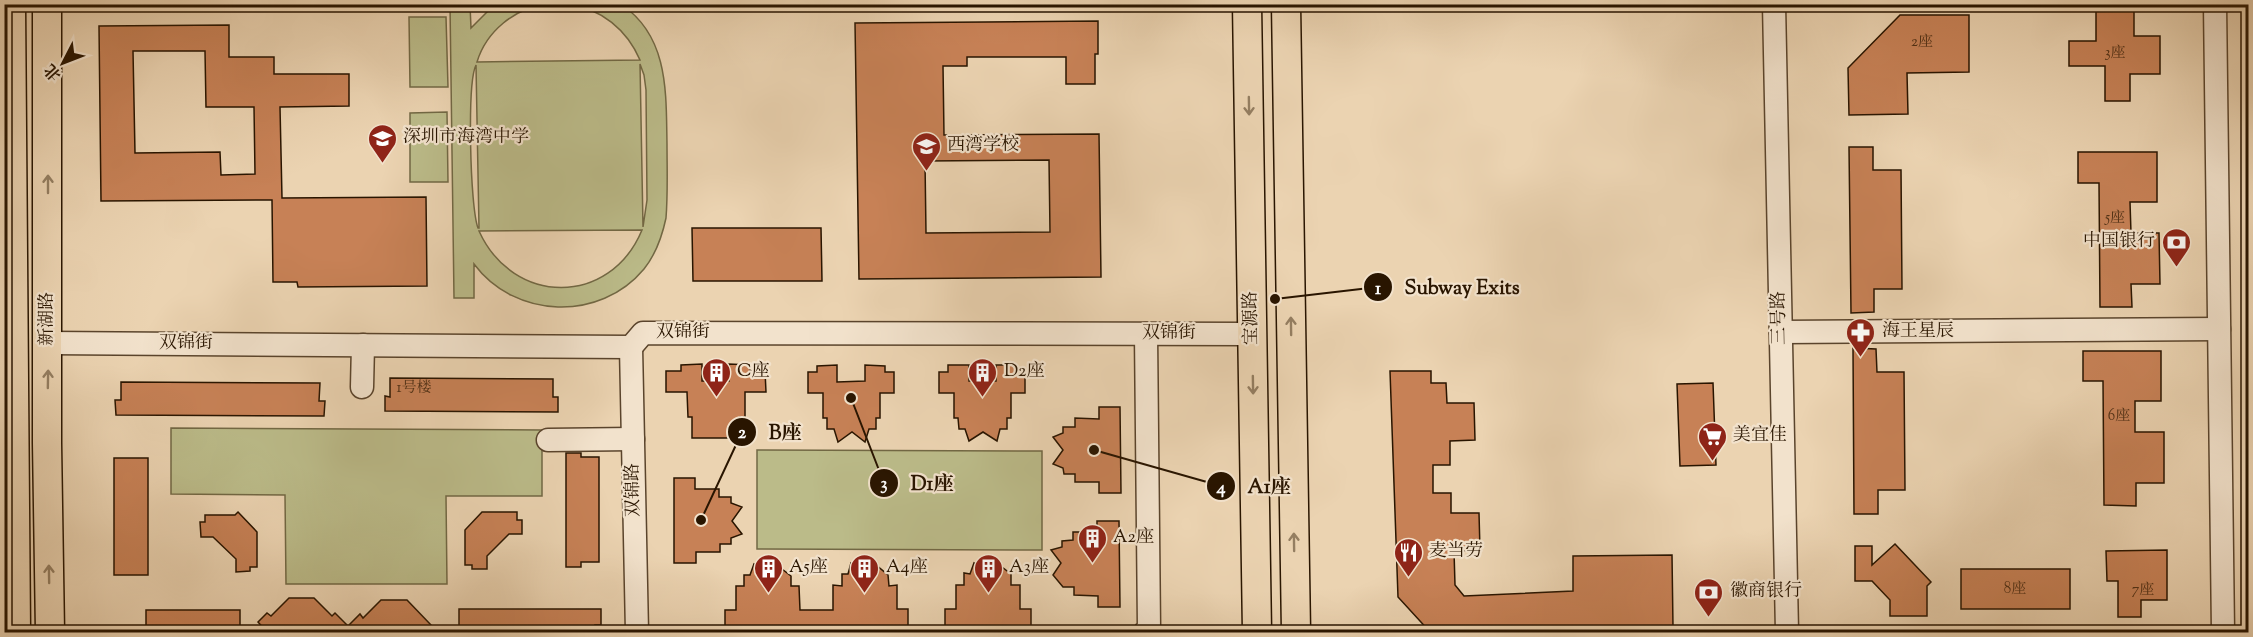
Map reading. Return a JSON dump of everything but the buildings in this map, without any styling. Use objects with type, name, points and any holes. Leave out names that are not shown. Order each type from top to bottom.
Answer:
[{"type":"main road","name":"新湖路","points":[[11,4],[8,25],[10,443],[16,633]]},
{"type":"main road","name":"新湖路","points":[[47,4],[47,443],[50,633]]},
{"type":"main road","points":[[47,36],[59,4]]},
{"type":"main road","points":[[1230,4],[1248,47]]},
{"type":"main road","name":"宝源路","points":[[1247,4],[1257,633]]},
{"type":"main road","points":[[1286,4],[1296,633]]},
{"type":"main road","points":[[1287,57],[1294,24],[1303,4]]},
{"type":"main road","points":[[1245,633],[1257,591]]},
{"type":"main road","points":[[1295,601],[1305,633]]},
{"type":"street","name":"三号路","points":[[1774,4],[1787,633]]},
{"type":"street","points":[[2215,4],[2223,633]]},
{"type":"street","points":[[1781,332],[2219,329]]},
{"type":"street","name":"双锦街","points":[[48,344],[631,347],[643,333],[1253,334]]},
{"type":"street","points":[[1145,633],[1149,629],[1146,334]]},
{"type":"street","points":[[362,387],[363,345]]},
{"type":"street","name":"双锦路","points":[[631,347],[637,633]]},
{"type":"street","points":[[548,440],[633,439]]},
{"type":"green space","points":[[450,5],[470,5],[471,28],[494,5],[547,5],[524,11],[503,23],[487,41],[477,62],[640,60],[628,39],[612,22],[592,11],[569,5],[622,5],[649,33],[657,50],[665,86],[666,218],[652,257],[644,269],[626,286],[605,298],[582,305],[558,307],[534,304],[512,295],[491,282],[474,264],[474,298],[454,298]],"holes":[[[640,64],[646,90],[647,200],[643,227]],[[476,65],[479,228],[475,216],[471,172],[473,76]],[[642,230],[627,255],[608,273],[585,284],[561,288],[537,284],[514,273],[494,256],[479,231]]]},
{"type":"green space","points":[[409,17],[446,17],[448,87],[410,87]]},
{"type":"green space","points":[[447,112],[448,182],[410,182],[410,113]]},
{"type":"green space","points":[[171,428],[542,430],[542,496],[446,496],[447,584],[286,584],[285,495],[171,494]]},
{"type":"green space","points":[[757,450],[1042,451],[1042,550],[757,549]]},
{"type":"place","name":"深圳市海湾中学","points":[[382,164]]},
{"type":"place","name":"西湾学校","points":[[926,172]]},
{"type":"place","name":"中国银行","points":[[2176,268]]},
{"type":"place","name":"Subway Exits","points":[[1275,299]]},
{"type":"place","name":"海王星辰","points":[[1861,358]]},
{"type":"place","name":"C座","points":[[716,398]]},
{"type":"place","name":"D1座","points":[[851,398]]},
{"type":"place","name":"D2座","points":[[983,398]]},
{"type":"place","name":"A1座","points":[[1094,450]]},
{"type":"place","name":"美宜佳","points":[[1712,462]]},
{"type":"place","name":"B座","points":[[701,520]]},
{"type":"place","name":"A2座","points":[[1092,564]]},
{"type":"place","name":"麦当劳","points":[[1408,578]]},
{"type":"place","name":"A5座","points":[[768,594]]},
{"type":"place","name":"A4座","points":[[865,594]]},
{"type":"place","name":"A3座","points":[[988,594]]},
{"type":"place","name":"徽商银行","points":[[1709,618]]}]
